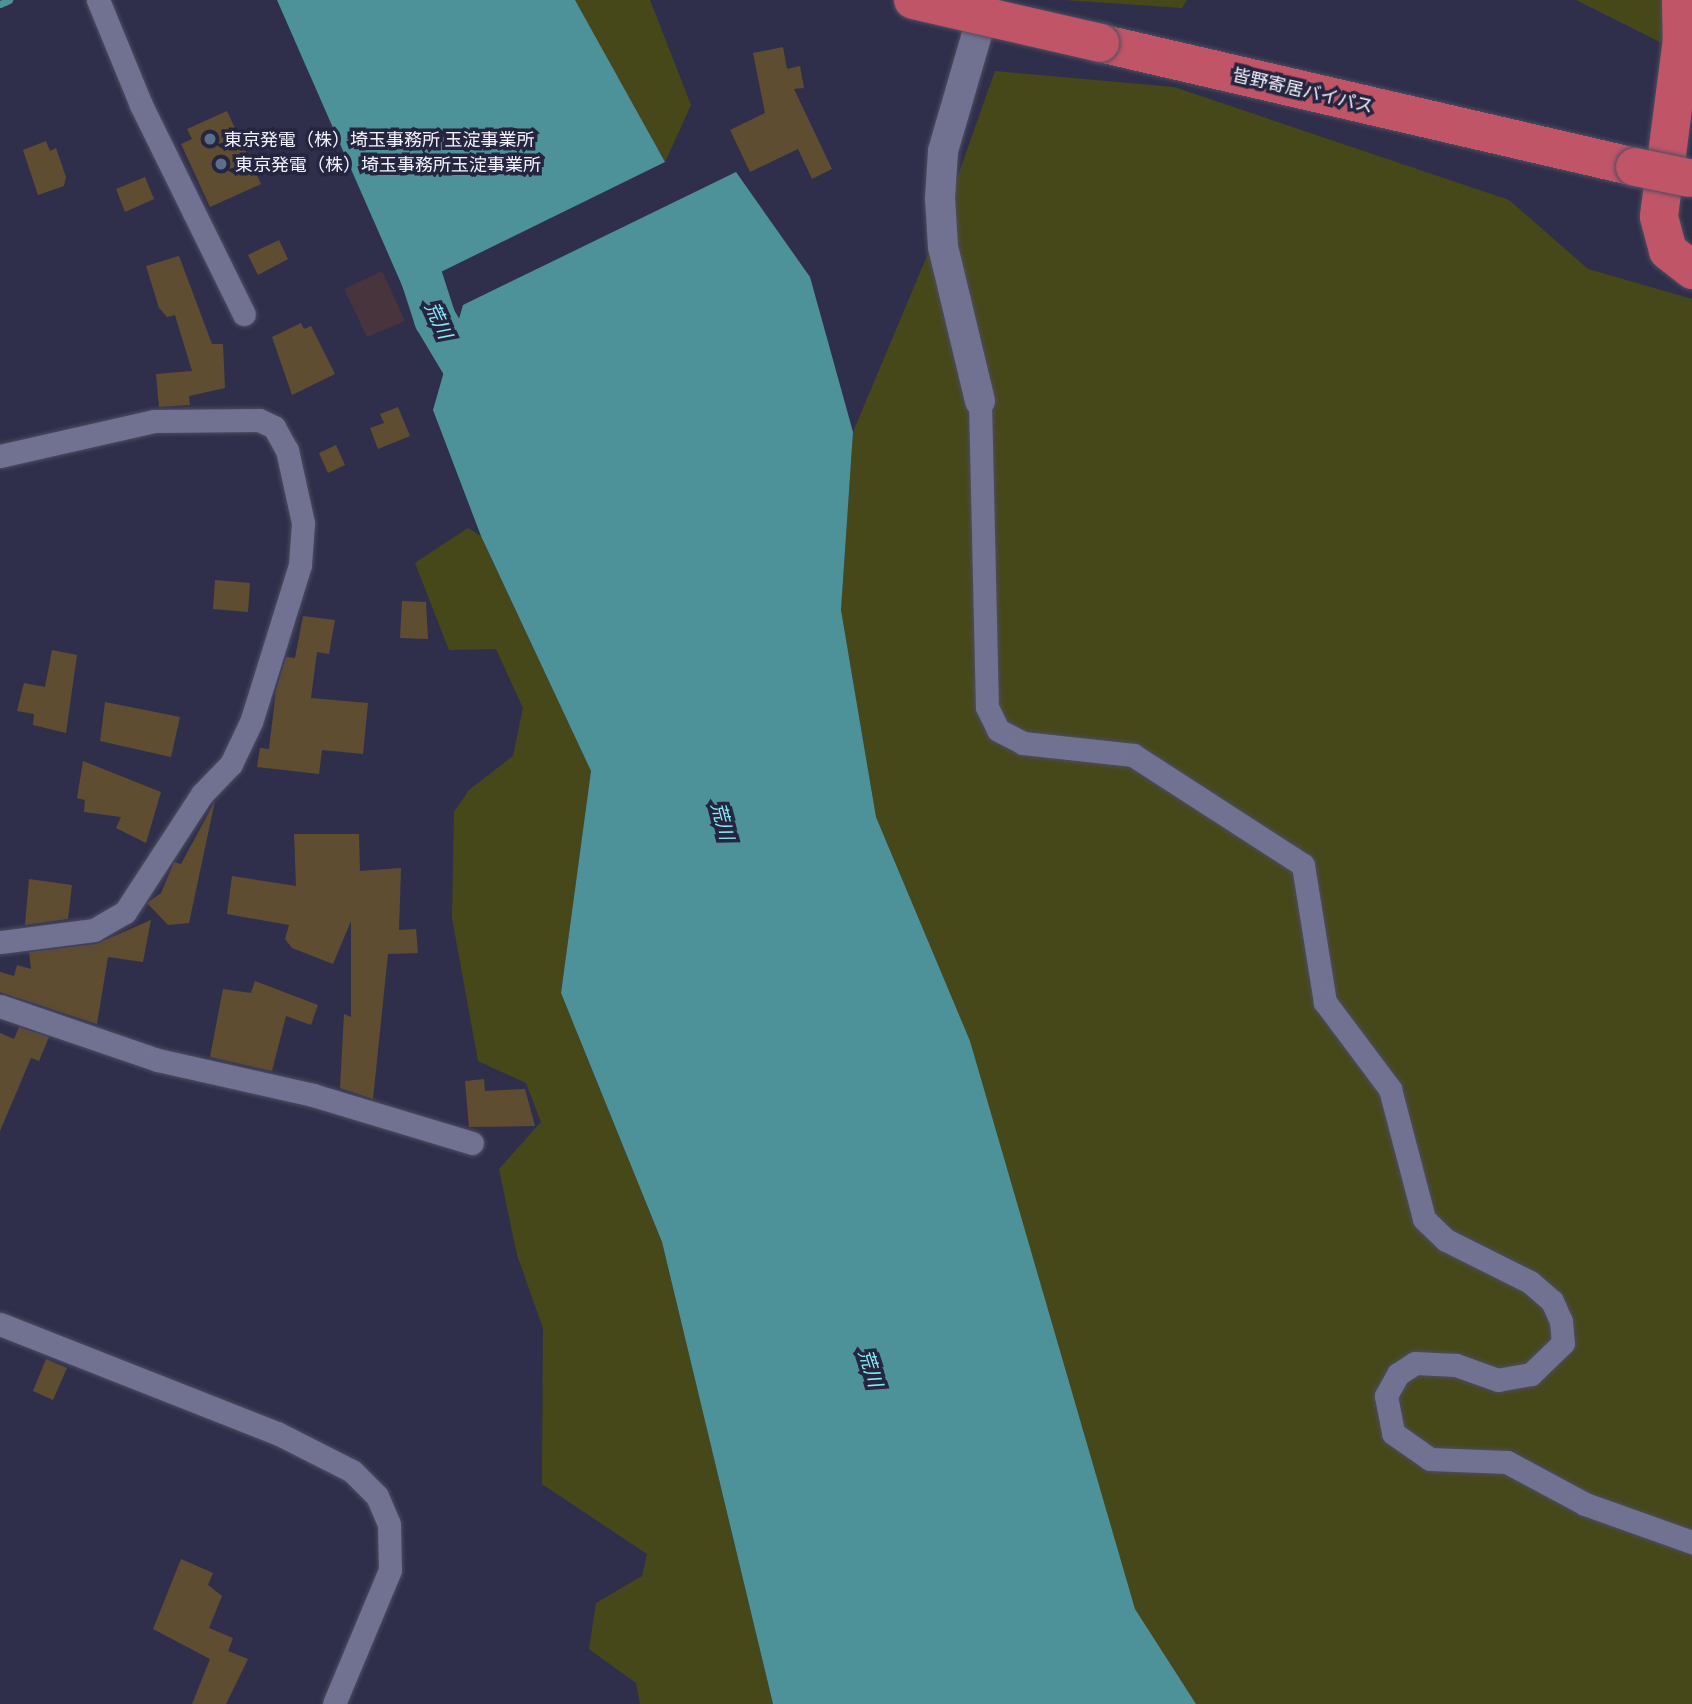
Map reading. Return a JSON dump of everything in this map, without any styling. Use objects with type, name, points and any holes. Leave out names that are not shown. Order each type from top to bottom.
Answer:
[{"type":"highway","name":"皆野寄居バイパス","points":[[913,0],[1690,179]]},
{"type":"highway","points":[[1681,0],[1692,51]]},
{"type":"highway","points":[[1681,0],[1682,40],[1659,217],[1668,251],[1692,270]]},
{"type":"street","points":[[98,0],[141,105],[244,314]]},
{"type":"street","points":[[987,0],[943,151],[940,198],[943,247],[980,401],[987,707],[998,730],[1023,743],[1133,755],[1303,865],[1325,1002],[1390,1089],[1424,1219],[1446,1240],[1530,1282],[1552,1301],[1561,1321],[1563,1343],[1531,1374],[1497,1380],[1456,1365],[1415,1363],[1398,1374],[1386,1396],[1392,1433],[1430,1459],[1507,1462],[1585,1504],[1692,1542]]},
{"type":"street","points":[[0,456],[153,421],[259,419],[274,427],[287,450],[299,481],[303,523],[300,565],[251,722],[231,764],[202,794],[125,912],[94,930],[0,942]]},
{"type":"street","points":[[0,1006],[158,1060],[313,1095],[472,1143]]},
{"type":"street","points":[[0,1324],[276,1433],[352,1471],[377,1496],[389,1524],[390,1570],[334,1704]]},
{"type":"shaded area","points":[[575,0],[650,0],[691,105],[665,162]]},
{"type":"shaded area","points":[[1065,0],[1187,0],[1182,8]]},
{"type":"shaded area","points":[[1576,0],[1692,0],[1692,58]]},
{"type":"shaded area","points":[[995,71],[1174,87],[1509,200],[1588,269],[1692,299],[1692,1704],[1196,1704],[1135,1609],[970,1041],[876,817],[841,610],[853,432],[943,218]]},
{"type":"shaded area","points":[[382,271],[405,321],[367,337],[344,289]]},
{"type":"shaded area","points":[[468,528],[481,536],[591,771],[561,993],[662,1242],[773,1704],[640,1704],[636,1683],[589,1649],[596,1603],[642,1576],[647,1554],[542,1484],[543,1328],[517,1255],[499,1169],[541,1122],[526,1083],[478,1061],[452,918],[454,812],[469,790],[513,756],[523,708],[496,649],[449,650],[415,563]]},
{"type":"water","points":[[277,0],[575,0],[665,162],[404,290]]},
{"type":"water","points":[[736,172],[810,277],[853,432],[841,610],[876,817],[970,1041],[1135,1609],[1196,1704],[773,1704],[662,1242],[561,993],[591,771],[481,536],[433,410],[463,305]]},
{"type":"building","points":[[783,47],[787,69],[800,66],[804,88],[794,89],[832,169],[812,179],[798,149],[750,172],[730,130],[765,113],[753,53]]},
{"type":"building","name":"東京発電（株）埼玉事務所玉淀事業所","points":[[227,111],[261,184],[210,207],[181,144],[192,139],[187,129]]},
{"type":"building","points":[[46,141],[50,151],[56,148],[66,177],[64,186],[38,195],[23,150]]},
{"type":"building","points":[[145,177],[154,199],[125,212],[116,189]]},
{"type":"building","points":[[279,240],[288,259],[258,275],[248,255]]},
{"type":"building","points":[[179,256],[212,344],[223,344],[225,388],[189,396],[190,405],[159,407],[156,374],[192,371],[175,315],[167,317],[159,308],[146,266]]},
{"type":"building","points":[[301,323],[304,329],[311,326],[335,374],[292,395],[272,337]]},
{"type":"building","points":[[398,407],[410,436],[378,449],[370,428],[384,423],[380,414]]},
{"type":"building","points":[[336,445],[345,465],[328,473],[319,453]]},
{"type":"building","points":[[215,580],[250,583],[248,612],[213,609]]},
{"type":"building","points":[[402,601],[426,602],[428,639],[400,638]]},
{"type":"building","points":[[303,616],[335,620],[329,654],[317,652],[311,698],[368,703],[363,754],[322,750],[319,774],[257,767],[260,748],[269,749],[276,690],[286,657],[295,658]]},
{"type":"building","points":[[52,650],[77,655],[66,733],[33,725],[34,714],[17,711],[24,683],[45,687]]},
{"type":"building","points":[[105,702],[180,717],[171,757],[100,741]]},
{"type":"building","points":[[83,761],[161,792],[146,843],[116,828],[121,817],[84,812],[85,800],[77,798]]},
{"type":"building","points":[[215,801],[189,923],[168,925],[147,903],[161,893],[174,862],[181,864]]},
{"type":"building","points":[[294,834],[359,834],[360,871],[401,868],[399,930],[416,929],[418,953],[388,954],[373,1099],[340,1088],[344,1014],[351,1017],[351,921],[333,964],[292,948],[285,939],[289,925],[227,914],[232,876],[296,886]]},
{"type":"building","points":[[29,879],[72,885],[68,919],[25,925]]},
{"type":"building","points":[[151,920],[143,962],[108,957],[97,1024],[0,992],[0,972],[14,976],[17,965],[31,969],[29,952],[96,944]]},
{"type":"building","points":[[255,981],[318,1005],[311,1025],[286,1016],[272,1071],[210,1057],[223,989],[251,993]]},
{"type":"building","points":[[19,1027],[49,1037],[39,1061],[31,1058],[0,1131],[0,1033],[14,1039]]},
{"type":"building","points":[[484,1079],[485,1091],[525,1089],[535,1126],[469,1127],[465,1081]]},
{"type":"building","points":[[46,1359],[67,1368],[53,1400],[33,1391]]},
{"type":"building","points":[[181,1559],[213,1573],[208,1585],[222,1596],[209,1628],[233,1638],[228,1651],[248,1659],[226,1704],[192,1704],[210,1659],[153,1629]]},
{"type":"waterway","points":[[0,4],[9,0]]},
{"type":"waterway","name":"荒川","points":[[405,226],[435,319],[481,396]]},
{"type":"place","name":"東京発電（株）埼玉事務所 玉淀事業所","points":[[210,139]]},
{"type":"place","name":"東京発電（株）埼玉事務所玉淀事業所","points":[[221,164]]}]
